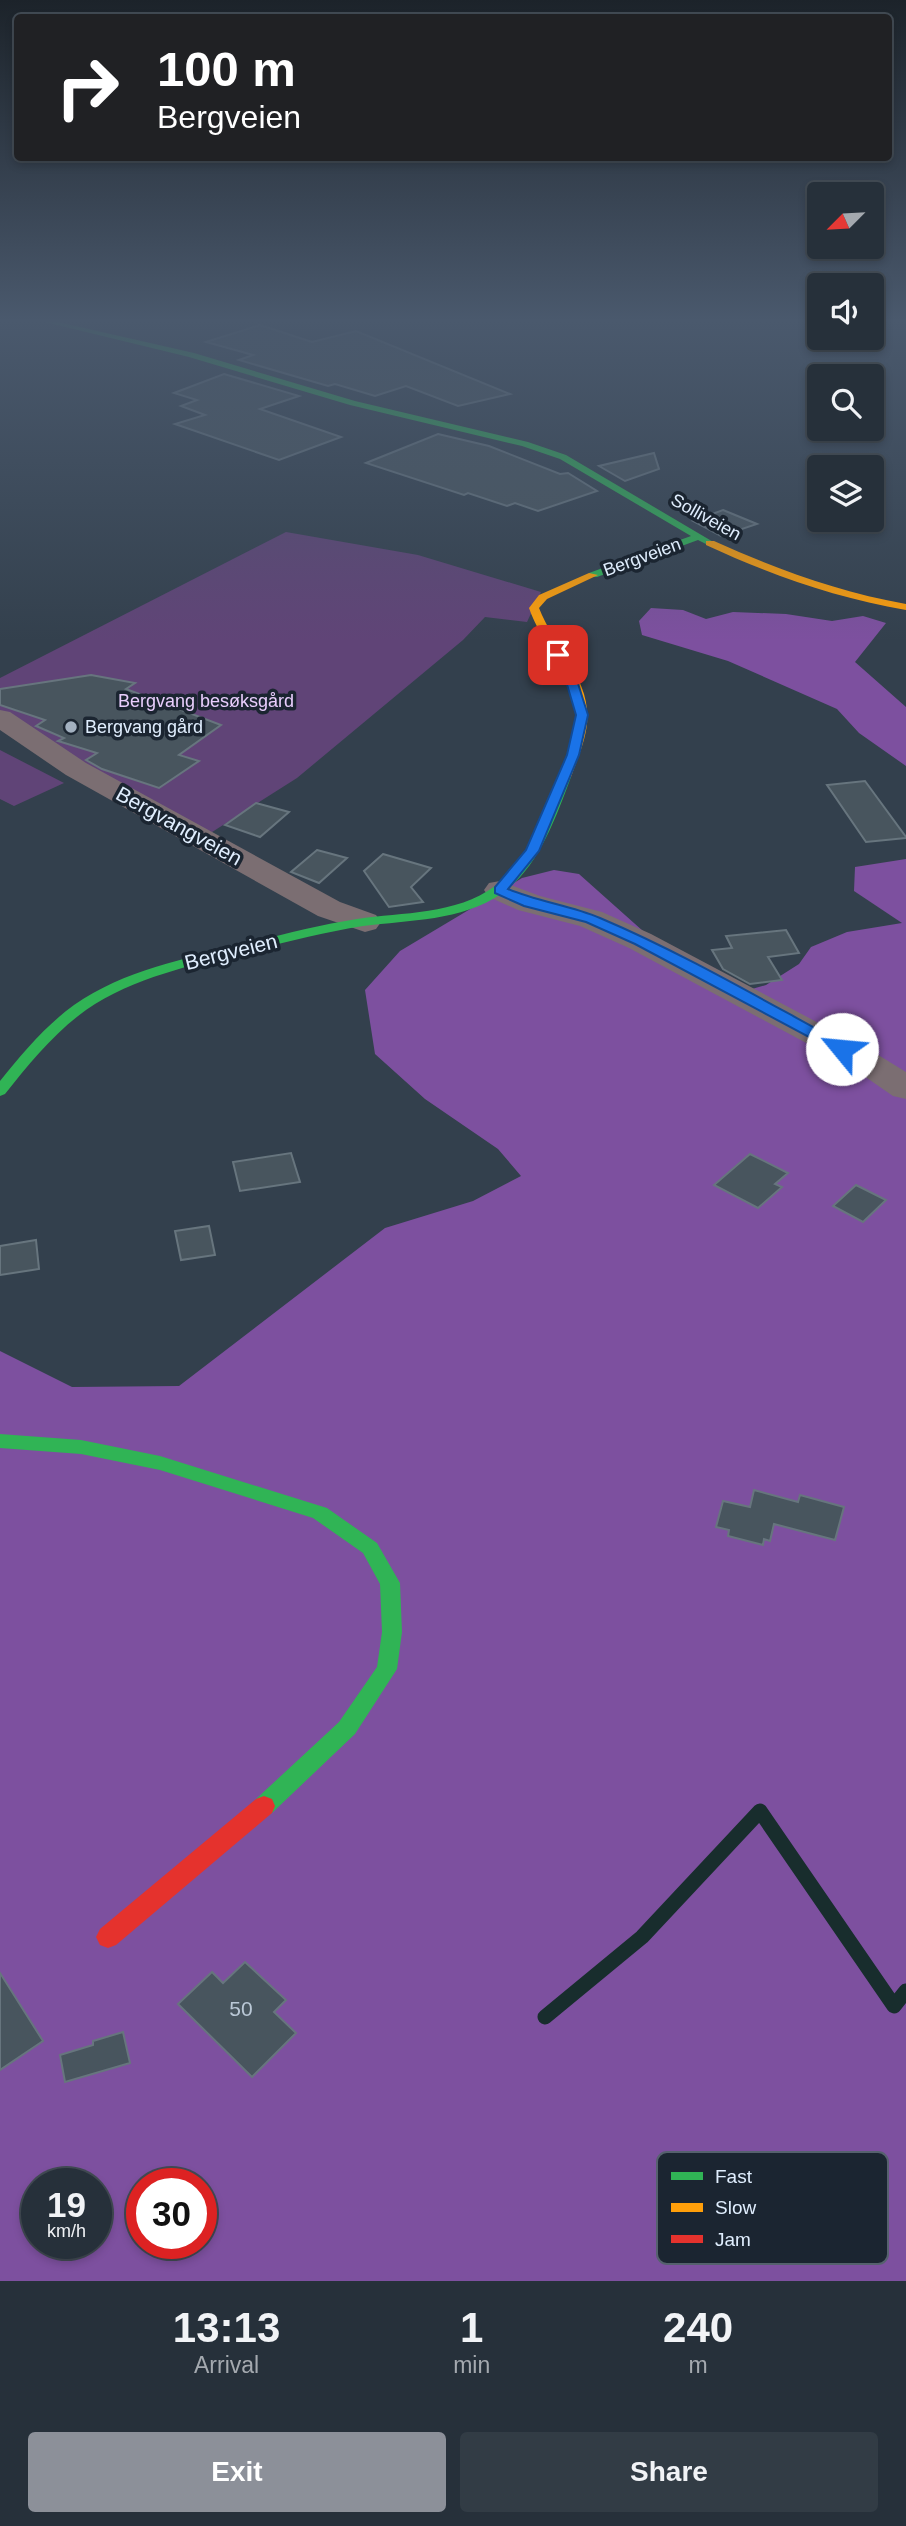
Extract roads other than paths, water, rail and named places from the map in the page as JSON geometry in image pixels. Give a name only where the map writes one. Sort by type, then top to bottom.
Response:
[{"type":"street","name":"Solliveien","points":[[455,428],[563,457],[697,537],[766,569],[868,601],[906,607]]},
{"type":"street","name":"Bergveien","points":[[0,1091],[29,1054],[80,1008],[115,988],[166,968],[299,935],[365,922],[419,918],[500,890],[532,851],[573,755],[582,715],[569,671],[536,622],[534,608],[543,597],[566,585],[697,537]]},
{"type":"street","name":"Bergvangveien","points":[[0,718],[76,769],[330,909],[365,922]]},
{"type":"street","points":[[500,890],[529,903],[591,919],[640,941],[863,1060],[906,1088]]},
{"type":"street","points":[[0,1441],[81,1447],[159,1464],[320,1513],[370,1548],[390,1583],[392,1632],[387,1669],[347,1728],[278,1793],[108,1937]]},
{"type":"waterway","points":[[545,2017],[642,1937],[760,1811],[894,2006],[906,1991]]},
{"type":"place","name":"Bergvang gård","points":[[71,727]]},
{"type":"park label","name":"Bergvang besøksgård","points":[[206,701]]}]
